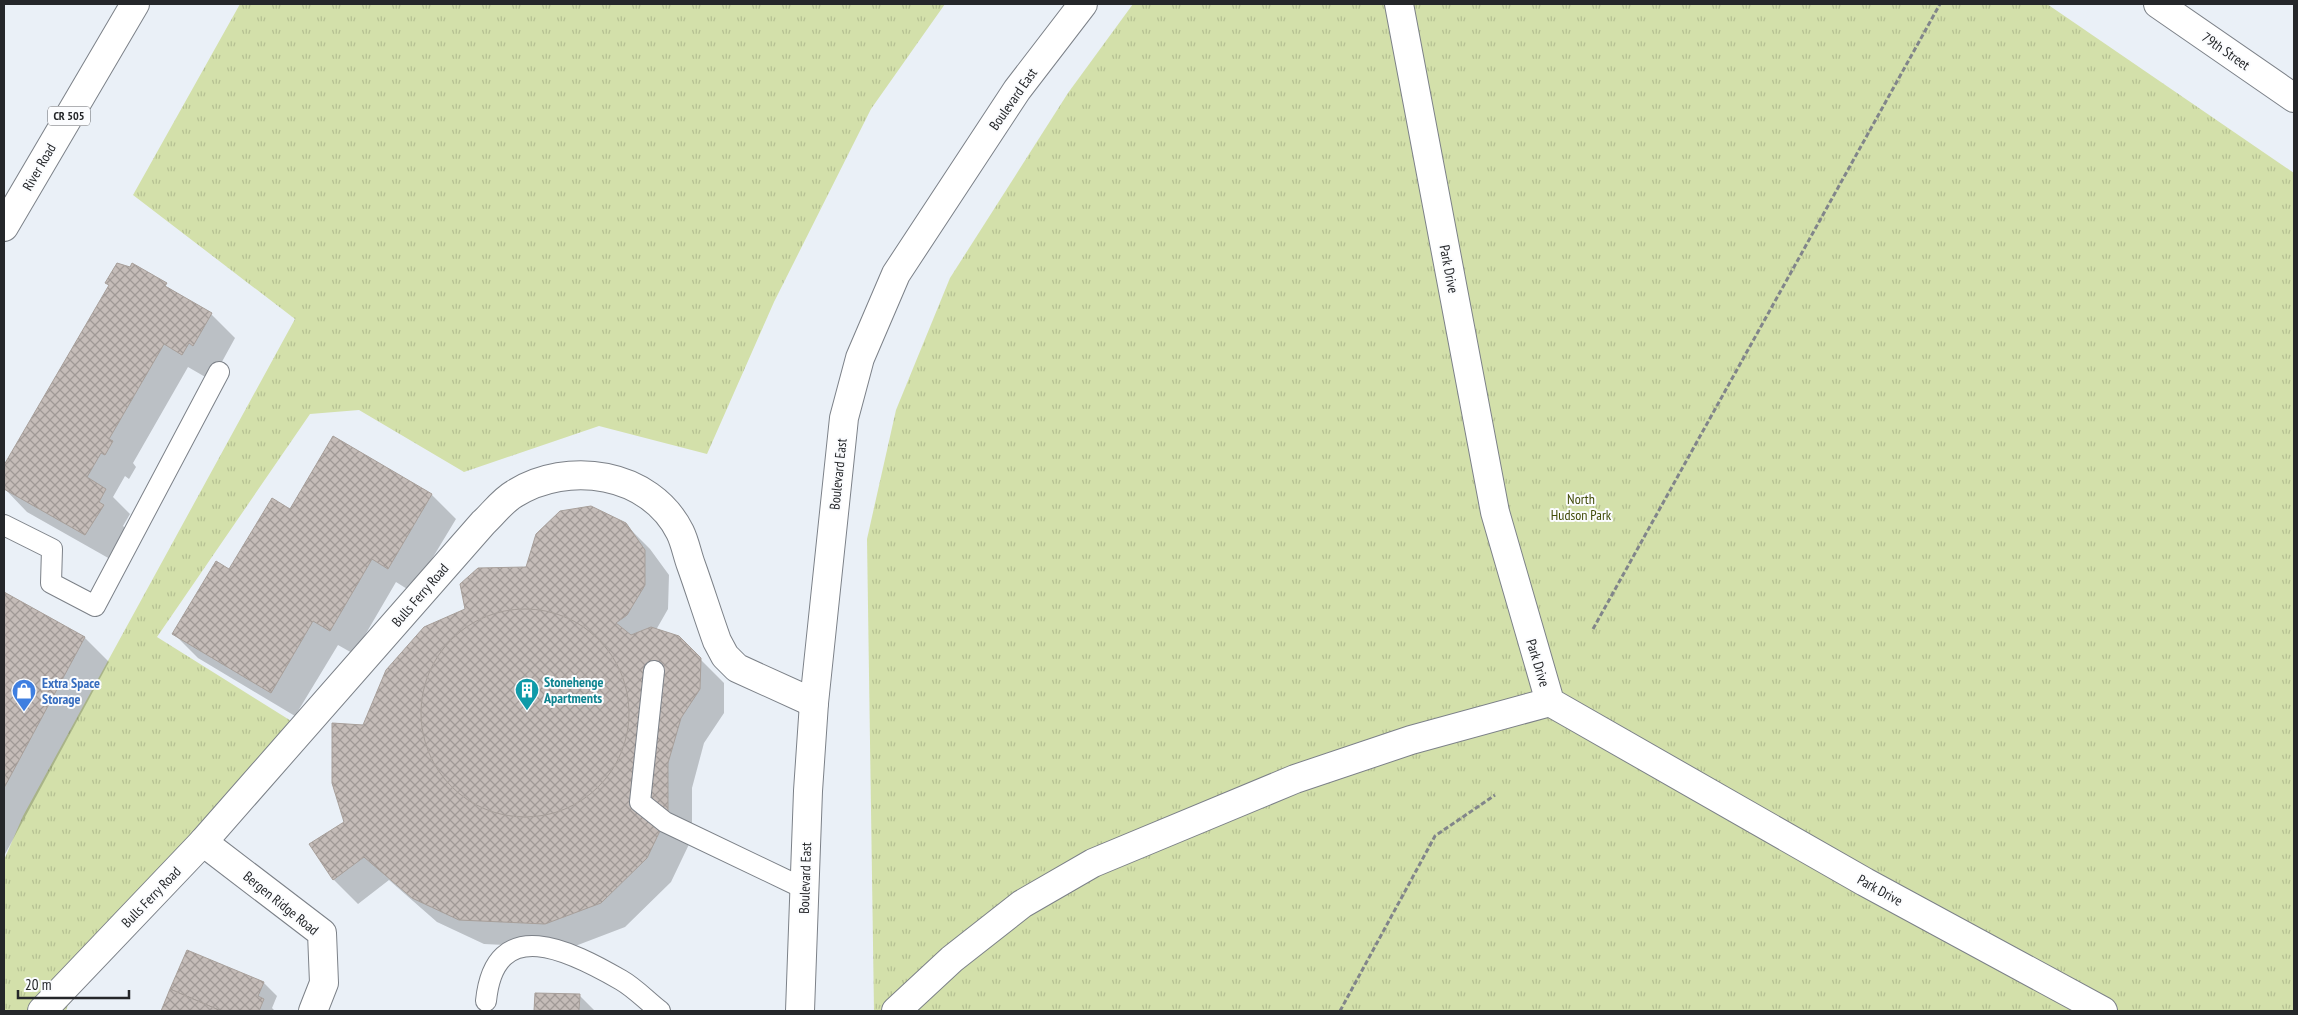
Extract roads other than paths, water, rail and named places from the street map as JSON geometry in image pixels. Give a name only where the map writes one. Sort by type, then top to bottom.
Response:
[{"type":"street","name":"River Road","points":[[4,228],[135,4]]},
{"type":"street","name":"Boulevard East","points":[[800,1011],[808,790],[814,703],[844,418],[860,358],[896,274],[1017,90],[1083,4]]},
{"type":"street","name":"Park Drive","points":[[1399,4],[1495,512],[1550,702],[1865,882],[2103,1011]]},
{"type":"street","name":"79th Street","points":[[2158,4],[2294,98]]},
{"type":"street","name":"Bulls Ferry Road","points":[[42,1011],[203,842],[483,523],[513,495],[542,481],[574,474],[605,477],[635,485],[662,508],[680,532],[717,641],[725,656],[737,668],[814,703]]},
{"type":"street","points":[[896,1011],[952,959],[1022,904],[1093,863],[1295,780],[1411,740],[1550,702]]},
{"type":"street","name":"Bergen Ridge Road","points":[[203,842],[322,933],[324,983],[313,1011]]},
{"type":"lane","points":[[4,525],[52,549],[51,583],[96,606],[219,372]]},
{"type":"lane","points":[[654,671],[640,802],[674,826],[805,889]]},
{"type":"lane","points":[[486,1002],[488,980],[499,959],[524,945],[556,948],[622,981],[660,1011]]},
{"type":"place","name":"Stonehenge Apartments","points":[[527,711]]},
{"type":"place","name":"Extra Space Storage","points":[[24,712]]},
{"type":"park label","name":"North Hudson Park","points":[[1581,508]]}]
